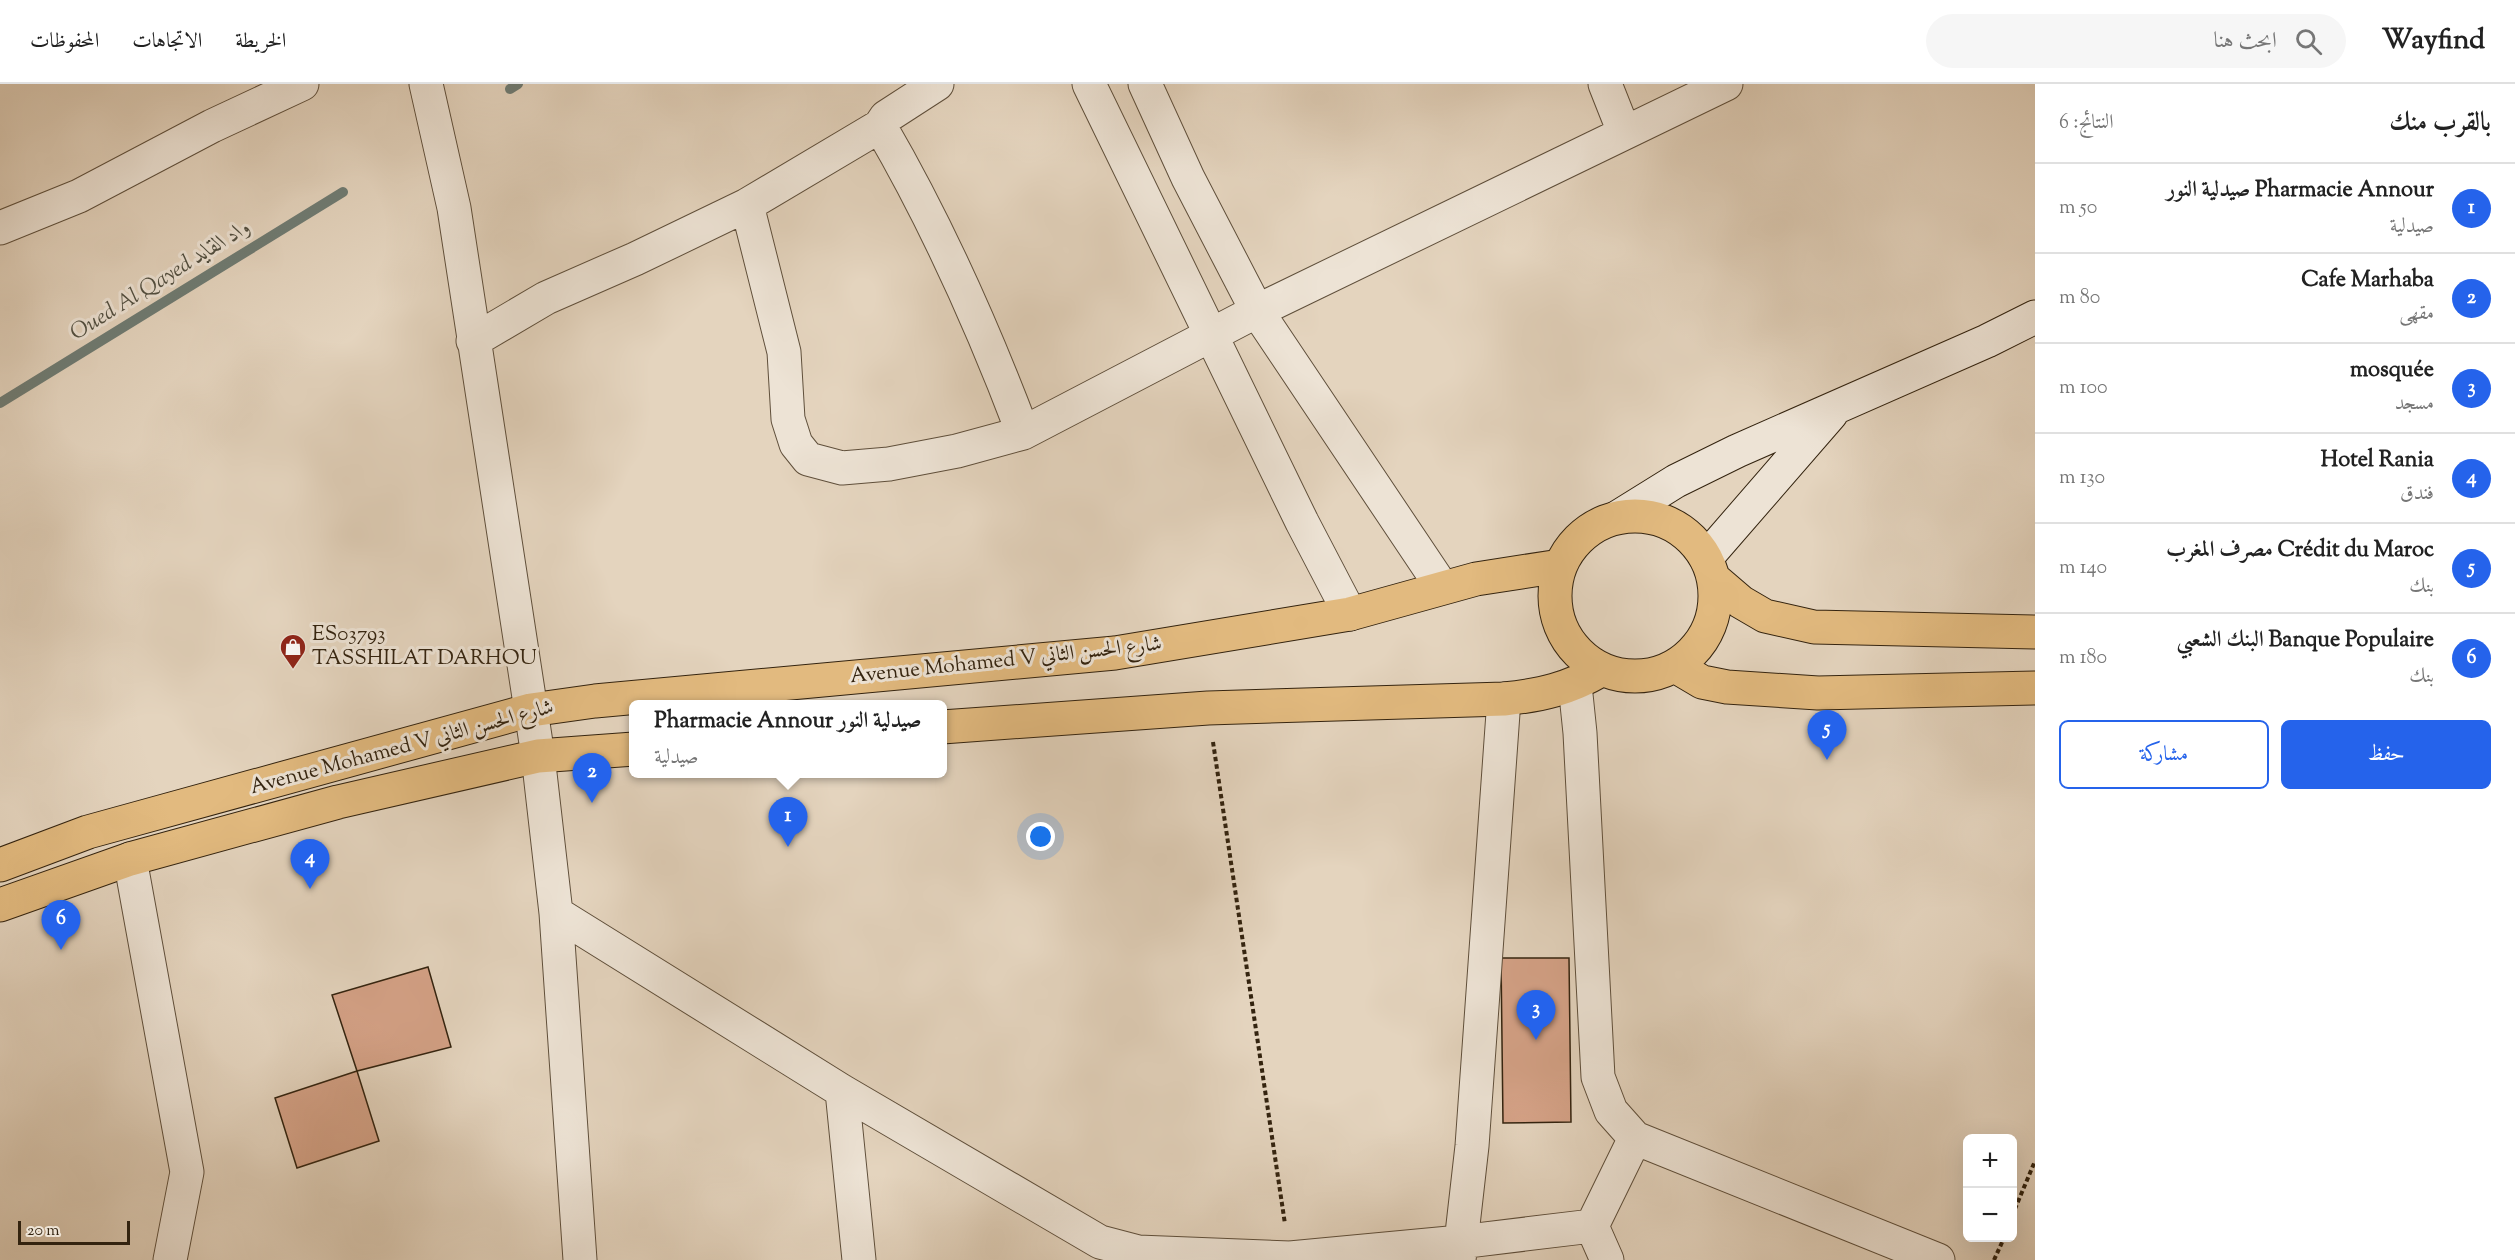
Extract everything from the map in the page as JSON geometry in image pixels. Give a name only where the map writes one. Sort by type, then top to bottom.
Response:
[{"type":"highway","points":[[1588,678],[1580,656],[1565,636],[1556,614],[1554,589],[1560,566],[1573,543],[1594,526],[1618,516],[1644,516],[1669,523],[1693,540],[1709,568],[1741,602],[1765,616],[1814,627],[2035,632]]},
{"type":"highway","name":"Avenue Mohamed V شارع الحسن الثاني","points":[[0,865],[88,832],[531,710],[595,701],[1115,653],[1350,614],[1476,579],[1560,566]]},
{"type":"highway","points":[[947,727],[1208,708],[1532,697],[1588,678],[1651,676],[1675,666],[1695,650],[1709,628],[1715,603],[1709,568]]},
{"type":"highway","points":[[1675,666],[1702,682],[1710,684],[1818,693],[2035,688]]},
{"type":"highway","name":"Avenue Mohamed V شارع الحسن الثاني","points":[[0,905],[130,859],[338,802],[538,756],[629,749]]},
{"type":"street","points":[[0,228],[80,196],[212,126],[302,84]]},
{"type":"street","points":[[426,84],[454,208],[538,756],[556,912],[580,1260]]},
{"type":"street","points":[[473,341],[546,298],[635,259],[747,205],[880,126],[886,117],[937,84]]},
{"type":"street","points":[[1089,84],[1302,522],[1350,614]]},
{"type":"street","points":[[1145,84],[1188,178],[1257,311],[1442,587]]},
{"type":"street","points":[[1605,84],[1624,132]]},
{"type":"street","points":[[747,205],[784,352],[788,419],[796,444],[808,459],[842,468],[889,464],[957,451],[1023,433],[1257,311],[1726,84]]},
{"type":"street","points":[[880,126],[934,225],[988,341],[1023,433]]},
{"type":"street","points":[[1145,200],[1188,178]]},
{"type":"street","points":[[1618,516],[1676,481],[1838,406],[1987,341],[2035,317]]},
{"type":"street","points":[[1709,568],[1838,406]]},
{"type":"street","points":[[1588,678],[1580,734],[1598,1077],[1611,1111],[1635,1138],[1938,1260]]},
{"type":"street","points":[[1459,1251],[1472,1146],[1504,699]]},
{"type":"street","points":[[130,859],[187,1172],[170,1260]]},
{"type":"street","points":[[556,912],[1100,1251],[1290,1258],[1459,1251],[1592,1226]]},
{"type":"street","points":[[842,1091],[859,1260]]},
{"type":"street","points":[[1607,1260],[1592,1226],[1635,1138]]},
{"type":"path","points":[[1208,708],[1290,1258]]},
{"type":"path","points":[[2017,1206],[2035,1161]]},
{"type":"path","points":[[2027,1180],[2035,1183]]},
{"type":"path","points":[[1994,1260],[2002,1242]]},
{"type":"building","points":[[1501,958],[1569,958],[1571,1122],[1503,1123]]},
{"type":"building","points":[[428,967],[451,1047],[357,1071],[332,995]]},
{"type":"building","points":[[357,1071],[379,1141],[297,1168],[275,1098]]},
{"type":"waterway","name":"Oued Al Qayed واد القايد","points":[[510,89],[518,84]]},
{"type":"waterway","name":"Oued Al Qayed واد القايد","points":[[0,403],[343,192]]},
{"type":"place","name":"ES03793 TASSHILAT DARHOU","points":[[293,670]]},
{"type":"place","name":"Crédit du Maroc مصرف المغرب","points":[[1827,760]]},
{"type":"place","name":"Cafe Marhaba","points":[[592,803]]},
{"type":"place","name":"Pharmacie Annour صيدلية النور","points":[[788,847]]},
{"type":"place","name":"Hotel Rania","points":[[310,889]]},
{"type":"place","name":"Banque Populaire البنك الشعبي","points":[[61,950]]},
{"type":"place","name":"mosquée","points":[[1536,1040]]}]
